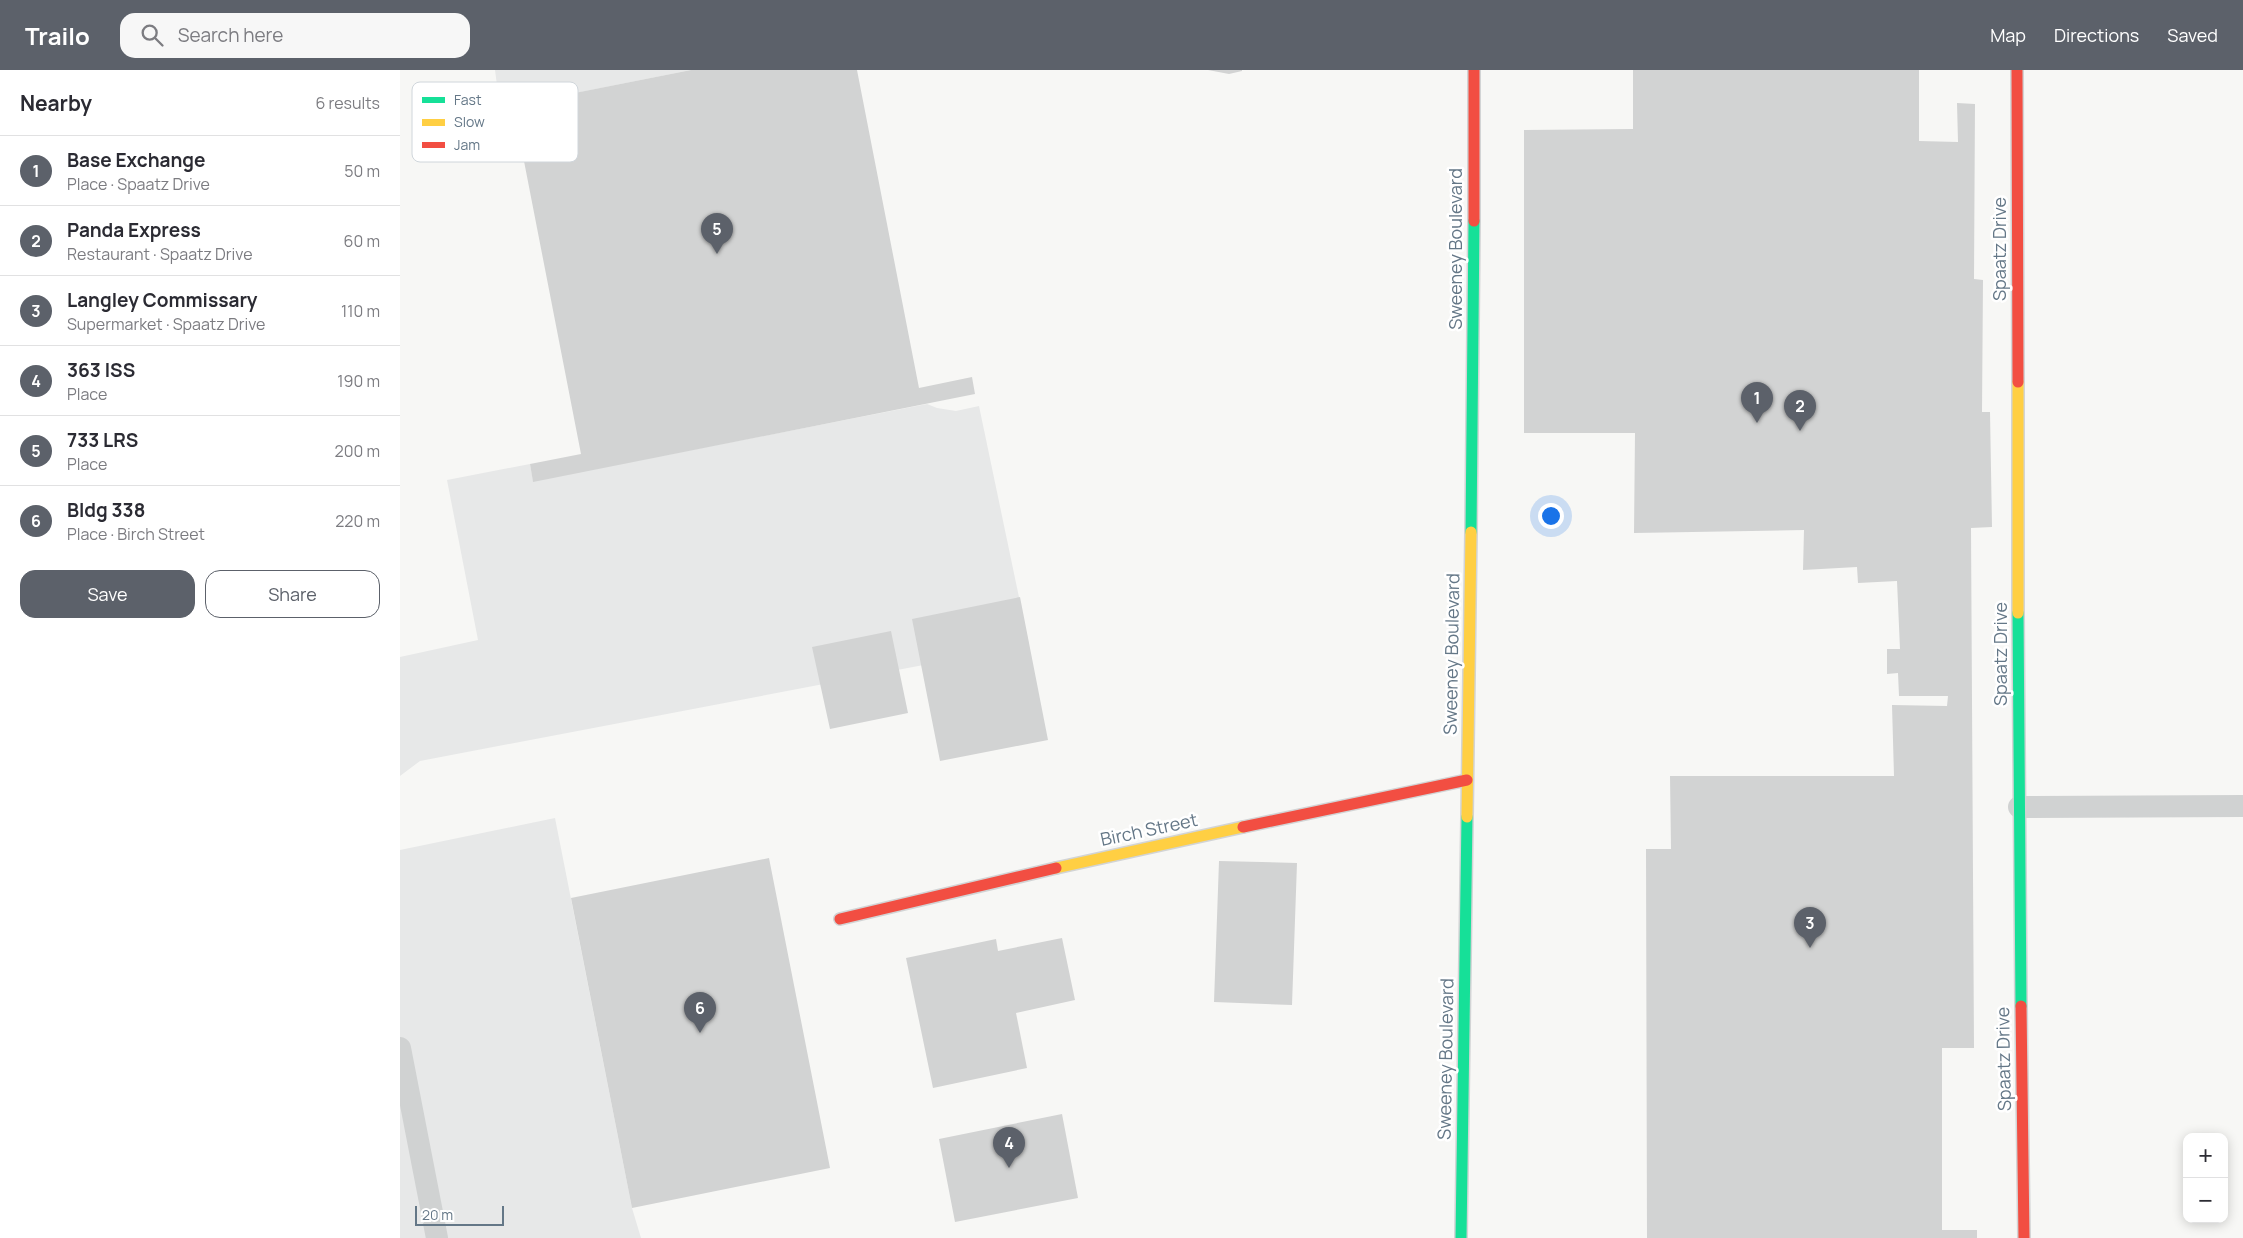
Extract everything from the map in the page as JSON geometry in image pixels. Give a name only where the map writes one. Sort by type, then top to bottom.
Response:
[{"type":"street","name":"Sweeney Boulevard","points":[[1461,1238],[1473,407],[1474,70]]},
{"type":"street","name":"Spaatz Drive","points":[[2017,70],[2019,808],[2024,1238]]},
{"type":"street","name":"Birch Street","points":[[840,919],[1134,850],[1467,780]]},
{"type":"street","points":[[2019,808],[2243,806]]},
{"type":"street","points":[[400,1048],[437,1238]]},
{"type":"shaded area","points":[[495,70],[691,70],[578,92],[578,82],[497,82]]},
{"type":"shaded area","points":[[927,404],[937,408],[956,411],[979,406],[1029,645],[420,761],[400,776],[400,657],[478,640],[447,480],[530,464],[533,481]]},
{"type":"shaded area","points":[[555,818],[632,1208],[641,1238],[400,1238],[400,850]]},
{"type":"building","points":[[691,70],[857,70],[919,388],[972,377],[975,394],[533,482],[530,464],[581,454],[524,162],[578,162],[578,92]]},
{"type":"building","points":[[1208,70],[1242,70],[1242,71],[1229,74]]},
{"type":"building","points":[[1633,70],[1919,70],[1919,141],[1958,142],[1957,103],[1975,104],[1974,279],[1983,280],[1982,412],[1990,412],[1992,527],[1971,528],[1974,1048],[1942,1048],[1942,1230],[1977,1230],[1977,1238],[1647,1238],[1646,849],[1671,849],[1670,776],[1894,776],[1892,705],[1947,706],[1948,696],[1899,696],[1898,673],[1887,674],[1887,649],[1900,649],[1897,581],[1858,583],[1857,567],[1803,570],[1804,530],[1634,533],[1635,433],[1524,433],[1524,130],[1633,129]]},
{"type":"building","points":[[1020,597],[1048,740],[940,761],[912,619]]},
{"type":"building","points":[[891,631],[908,713],[830,729],[812,647]]},
{"type":"building","points":[[769,858],[830,1168],[632,1208],[571,898]]},
{"type":"building","points":[[1219,861],[1297,863],[1292,1005],[1214,1002]]},
{"type":"building","points":[[1062,938],[1075,1000],[1016,1013],[1027,1068],[933,1088],[906,958],[996,939],[998,951]]},
{"type":"building","points":[[1062,1114],[1078,1198],[955,1222],[939,1139]]},
{"type":"traffic: fast","points":[[1471,532],[1474,221]]},
{"type":"traffic: fast","points":[[2018,613],[2021,1006]]},
{"type":"traffic: fast","points":[[1461,1238],[1467,817]]},
{"type":"traffic: slow","points":[[2018,382],[2018,613]]},
{"type":"traffic: slow","points":[[1467,817],[1471,532]]},
{"type":"traffic: slow","points":[[1056,868],[1243,827]]},
{"type":"traffic: jam","points":[[1474,70],[1474,221]]},
{"type":"traffic: jam","points":[[2017,70],[2018,382]]},
{"type":"traffic: jam","points":[[1243,827],[1467,780]]},
{"type":"traffic: jam","points":[[840,919],[1056,868]]},
{"type":"traffic: jam","points":[[2021,1006],[2024,1238]]},
{"type":"place","name":"733 LRS","points":[[717,254]]},
{"type":"place","name":"Base Exchange","points":[[1757,423]]},
{"type":"place","name":"Panda Express","points":[[1800,431]]},
{"type":"place","name":"Langley Commissary","points":[[1810,948]]},
{"type":"place","name":"Bldg 338","points":[[700,1033]]},
{"type":"place","name":"363 ISS","points":[[1009,1168]]}]
